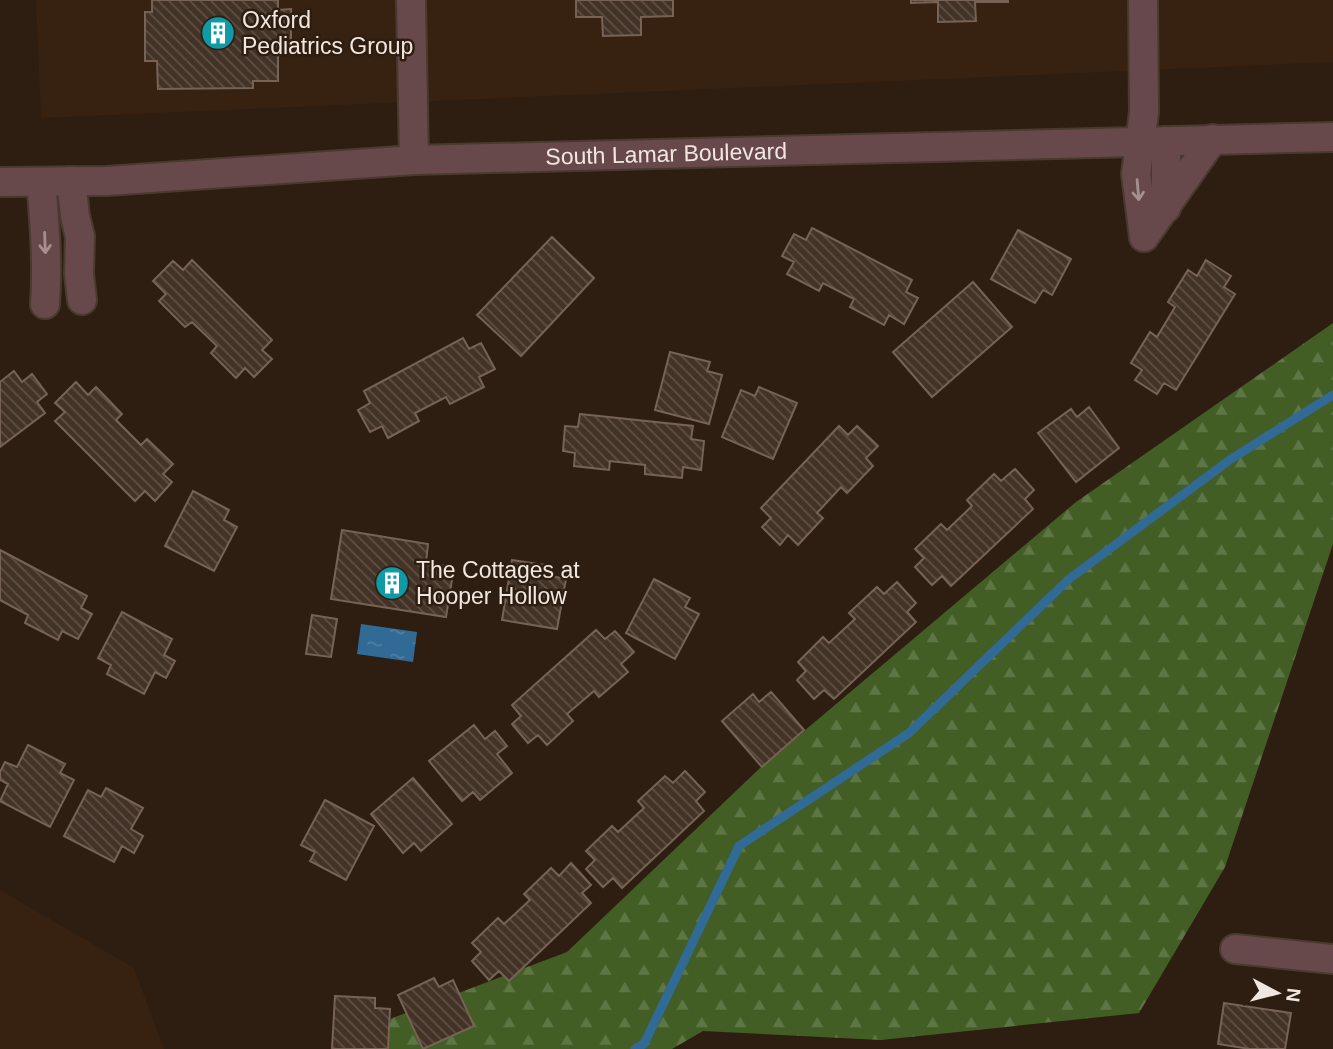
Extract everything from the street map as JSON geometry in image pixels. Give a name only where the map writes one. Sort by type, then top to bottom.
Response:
[{"type":"street","points":[[411,0],[414,160]]},
{"type":"street","points":[[1143,0],[1144,112],[1153,141],[1166,208],[1213,139]]},
{"type":"street","name":"South Lamar Boulevard","points":[[0,182],[107,181],[414,160],[1333,137]]},
{"type":"street","points":[[71,181],[80,237],[79,274],[82,300]]},
{"type":"street","points":[[80,237],[107,181]]},
{"type":"street","points":[[41,182],[45,216],[45,304]]},
{"type":"street","points":[[1235,949],[1333,959]]},
{"type":"shaded area","points":[[36,0],[1333,0],[1333,62],[41,118]]},
{"type":"shaded area","points":[[0,890],[134,968],[164,1049],[0,1049]]},
{"type":"green space","points":[[1333,323],[1333,544],[1225,867],[1139,1013],[881,1040],[703,1031],[672,1049],[343,1049],[374,1025],[567,952],[759,769],[1076,502]]},
{"type":"water","points":[[361,624],[417,632],[413,662],[357,654]]},
{"type":"building","name":"Oxford Pediatrics Group","points":[[152,0],[278,0],[278,10],[291,9],[291,54],[278,54],[278,81],[253,81],[253,88],[158,89],[157,61],[145,61],[145,12],[152,12]]},
{"type":"building","points":[[576,0],[673,0],[673,16],[641,17],[641,35],[603,36],[602,17],[576,17]]},
{"type":"building","points":[[911,0],[1008,2],[975,2],[976,21],[938,22],[938,2],[911,3]]},
{"type":"building","points":[[812,228],[912,280],[906,292],[918,298],[904,324],[889,315],[884,325],[850,307],[854,299],[823,283],[819,291],[787,274],[794,262],[782,256],[794,234],[806,240]]},
{"type":"building","points":[[1018,230],[1071,259],[1052,295],[1043,290],[1035,303],[991,279]]},
{"type":"building","points":[[552,237],[594,278],[521,356],[477,315]]},
{"type":"building","points":[[192,260],[272,340],[262,350],[272,359],[254,377],[245,368],[236,378],[211,353],[217,346],[192,322],[185,327],[159,301],[166,294],[153,281],[173,261],[183,270]]},
{"type":"building","points":[[1206,260],[1231,276],[1224,287],[1235,294],[1176,390],[1164,383],[1157,394],[1135,380],[1142,370],[1131,363],[1150,332],[1157,337],[1175,307],[1168,302],[1188,270],[1197,276]]},
{"type":"building","points":[[973,282],[1012,327],[932,397],[893,352]]},
{"type":"building","points":[[463,338],[469,349],[481,343],[495,369],[479,377],[484,387],[450,404],[446,397],[415,413],[419,421],[388,438],[382,426],[370,432],[358,410],[370,403],[364,391]]},
{"type":"building","points":[[670,352],[710,362],[707,371],[722,375],[709,424],[655,410]]},
{"type":"building","points":[[14,371],[22,382],[32,374],[47,394],[37,402],[45,413],[0,447],[0,382]]},
{"type":"building","points":[[76,382],[88,395],[96,387],[122,414],[116,420],[141,445],[147,439],[173,464],[163,474],[172,482],[155,501],[145,491],[135,501],[55,421],[65,412],[55,403]]},
{"type":"building","points":[[759,387],[797,403],[773,459],[722,437],[741,390],[755,396]]},
{"type":"building","points":[[1089,407],[1119,448],[1076,482],[1038,433],[1071,409],[1077,417]]},
{"type":"building","points":[[580,414],[693,426],[691,439],[704,441],[701,470],[683,467],[682,478],[645,474],[645,465],[610,461],[609,470],[574,466],[575,453],[563,451],[565,426],[578,427]]},
{"type":"building","points":[[839,426],[848,435],[857,426],[878,446],[866,458],[873,466],[847,493],[841,487],[817,513],[823,518],[798,545],[788,535],[780,545],[762,527],[771,518],[761,508]]},
{"type":"building","points":[[1015,469],[1034,490],[1025,499],[1033,509],[951,586],[942,576],[932,585],[915,567],[924,558],[915,549],[941,524],[947,530],[972,506],[967,500],[994,474],[1001,481]]},
{"type":"building","points":[[193,491],[229,510],[224,520],[237,527],[214,571],[165,546]]},
{"type":"building","name":"The Cottages at Hooper Hollow","points":[[342,530],[428,544],[426,563],[454,567],[446,617],[331,599]]},
{"type":"building","points":[[0,550],[87,596],[81,608],[92,614],[78,639],[62,631],[58,640],[25,623],[28,615],[0,600]]},
{"type":"building","points":[[512,560],[552,566],[551,576],[566,579],[557,629],[502,620]]},
{"type":"building","points":[[654,579],[690,598],[685,607],[699,614],[675,659],[626,633]]},
{"type":"building","points":[[897,582],[916,603],[907,612],[916,622],[834,699],[824,690],[814,699],[797,680],[806,671],[798,662],[823,637],[829,643],[855,619],[849,613],[877,587],[884,594]]},
{"type":"building","points":[[122,612],[172,639],[164,655],[175,661],[166,678],[155,672],[144,694],[107,674],[111,665],[98,658]]},
{"type":"building","points":[[312,615],[337,619],[331,657],[306,654]]},
{"type":"building","points":[[596,630],[605,639],[615,631],[634,652],[621,664],[628,672],[599,697],[594,691],[567,714],[573,721],[547,745],[538,735],[528,743],[512,724],[521,716],[512,705]]},
{"type":"building","points":[[771,692],[804,730],[762,767],[722,721],[753,694],[759,702]]},
{"type":"building","points":[[474,725],[485,739],[495,731],[507,746],[497,754],[512,773],[480,800],[473,792],[462,801],[429,761]]},
{"type":"building","points":[[28,745],[65,764],[60,773],[74,780],[50,827],[0,801],[8,784],[0,780],[0,772],[5,762],[17,767]]},
{"type":"building","points":[[685,771],[705,792],[696,801],[704,811],[622,888],[613,878],[603,887],[586,869],[595,860],[586,851],[612,826],[618,832],[644,808],[638,801],[665,776],[673,783]]},
{"type":"building","points":[[413,778],[452,824],[421,851],[414,843],[403,853],[371,814]]},
{"type":"building","points":[[106,788],[143,808],[131,829],[143,836],[134,853],[122,846],[114,862],[64,836],[88,790],[101,797]]},
{"type":"building","points":[[325,800],[374,826],[346,880],[310,861],[315,852],[301,845]]},
{"type":"building","points":[[571,863],[591,885],[582,893],[591,903],[509,981],[499,971],[489,980],[472,961],[481,952],[472,943],[498,918],[504,924],[530,900],[524,894],[551,868],[559,876]]},
{"type":"building","points":[[434,978],[439,987],[453,980],[474,1026],[423,1049],[398,995]]},
{"type":"building","points":[[335,996],[375,998],[375,1008],[390,1009],[388,1049],[332,1049]]},
{"type":"building","points":[[1224,1003],[1291,1013],[1285,1049],[1250,1049],[1218,1044]]},
{"type":"waterway","points":[[635,1049],[644,1044],[739,846],[909,733],[1069,579],[1231,459],[1333,395]]},
{"type":"place","name":"Oxford Pediatrics Group","points":[[218,33]]},
{"type":"place","name":"The Cottages at Hooper Hollow","points":[[392,583]]}]
